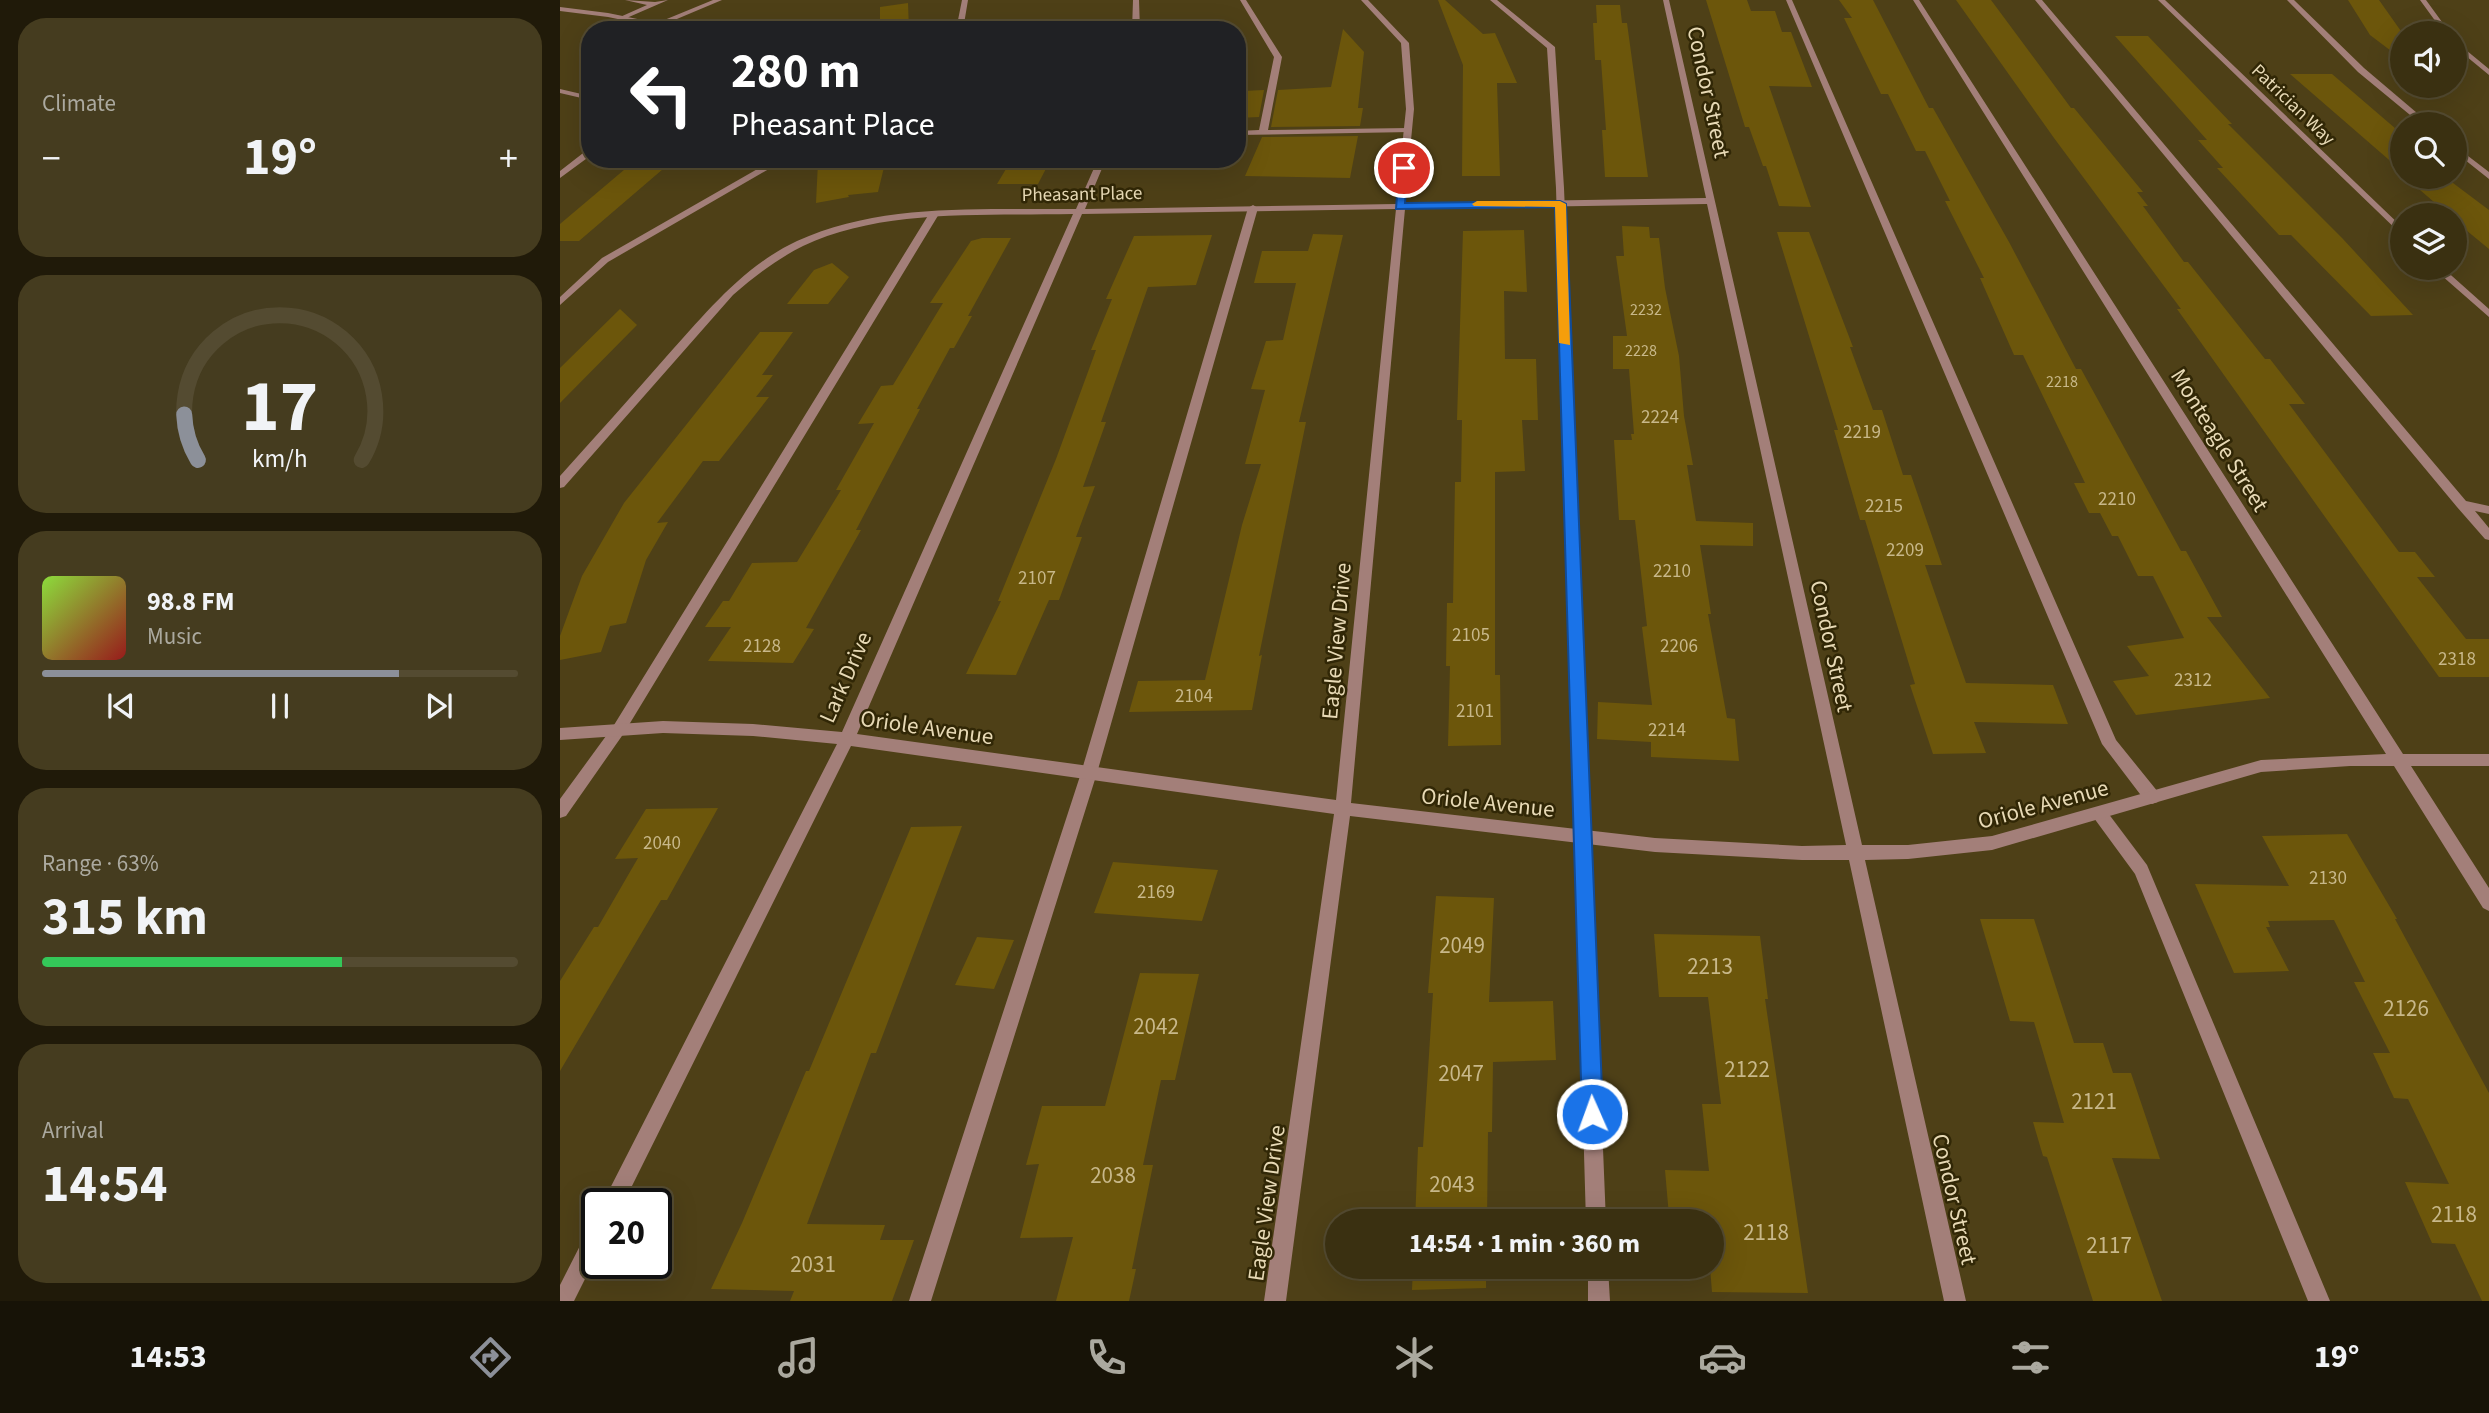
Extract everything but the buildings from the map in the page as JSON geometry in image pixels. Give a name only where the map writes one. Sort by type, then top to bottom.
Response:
[{"type":"street","points":[[628,0],[656,4]]},
{"type":"street","points":[[622,18],[665,0]]},
{"type":"street","points":[[669,21],[719,0]]},
{"type":"street","points":[[961,21],[965,0]]},
{"type":"street","points":[[1136,0],[1136,21]]},
{"type":"street","points":[[1243,0],[1278,57],[1263,133]]},
{"type":"street","name":"Eagle View Drive","points":[[1275,1301],[1343,808],[1410,109],[1405,43],[1364,0]]},
{"type":"street","points":[[1493,0],[1550,47],[1560,204],[1596,1209]]},
{"type":"street","name":"Condor Street","points":[[1666,0],[1955,1301]]},
{"type":"street","points":[[1789,0],[2110,744],[2152,797]]},
{"type":"street","name":"Monteagle Street","points":[[1916,0],[2489,902]]},
{"type":"street","points":[[2038,0],[2489,536]]},
{"type":"street","name":"Patrician Way","points":[[2161,0],[2390,220]]},
{"type":"street","points":[[2290,0],[2361,70],[2412,112]]},
{"type":"street","points":[[2423,0],[2438,21]]},
{"type":"street","points":[[561,10],[638,21]]},
{"type":"street","points":[[2467,54],[2489,73]]},
{"type":"street","points":[[560,91],[581,96]]},
{"type":"street","points":[[1246,133],[1408,130]]},
{"type":"street","points":[[2467,158],[2489,176]]},
{"type":"street","points":[[560,175],[581,159]]},
{"type":"street","points":[[560,302],[605,260],[766,168]]},
{"type":"street","name":"Lark Drive","points":[[620,1188],[847,739],[1098,168]]},
{"type":"street","name":"Pheasant Place","points":[[560,484],[729,293],[774,256],[803,240],[837,229],[880,219],[934,214],[1710,201]]},
{"type":"street","points":[[920,1301],[1089,773],[1253,208]]},
{"type":"street","points":[[560,811],[619,729],[934,214]]},
{"type":"street","points":[[2451,280],[2489,314]]},
{"type":"street","points":[[2462,503],[2489,510]]},
{"type":"street","name":"Oriole Avenue","points":[[560,733],[619,729],[754,730],[847,739],[1343,808],[1655,845],[1762,853],[1855,853],[1956,848],[1992,843],[2261,766],[2298,761],[2489,760]]},
{"type":"street","points":[[2099,814],[2141,870],[2319,1301]]},
{"type":"street","points":[[562,1301],[581,1264]]},
{"type":"street","points":[[1598,1279],[1599,1301]]},
{"type":"slow traffic","points":[[1477,204],[1560,204],[1565,343]]},
{"type":"route","points":[[1404,168],[1399,206],[1560,204],[1592,1114]]}]
